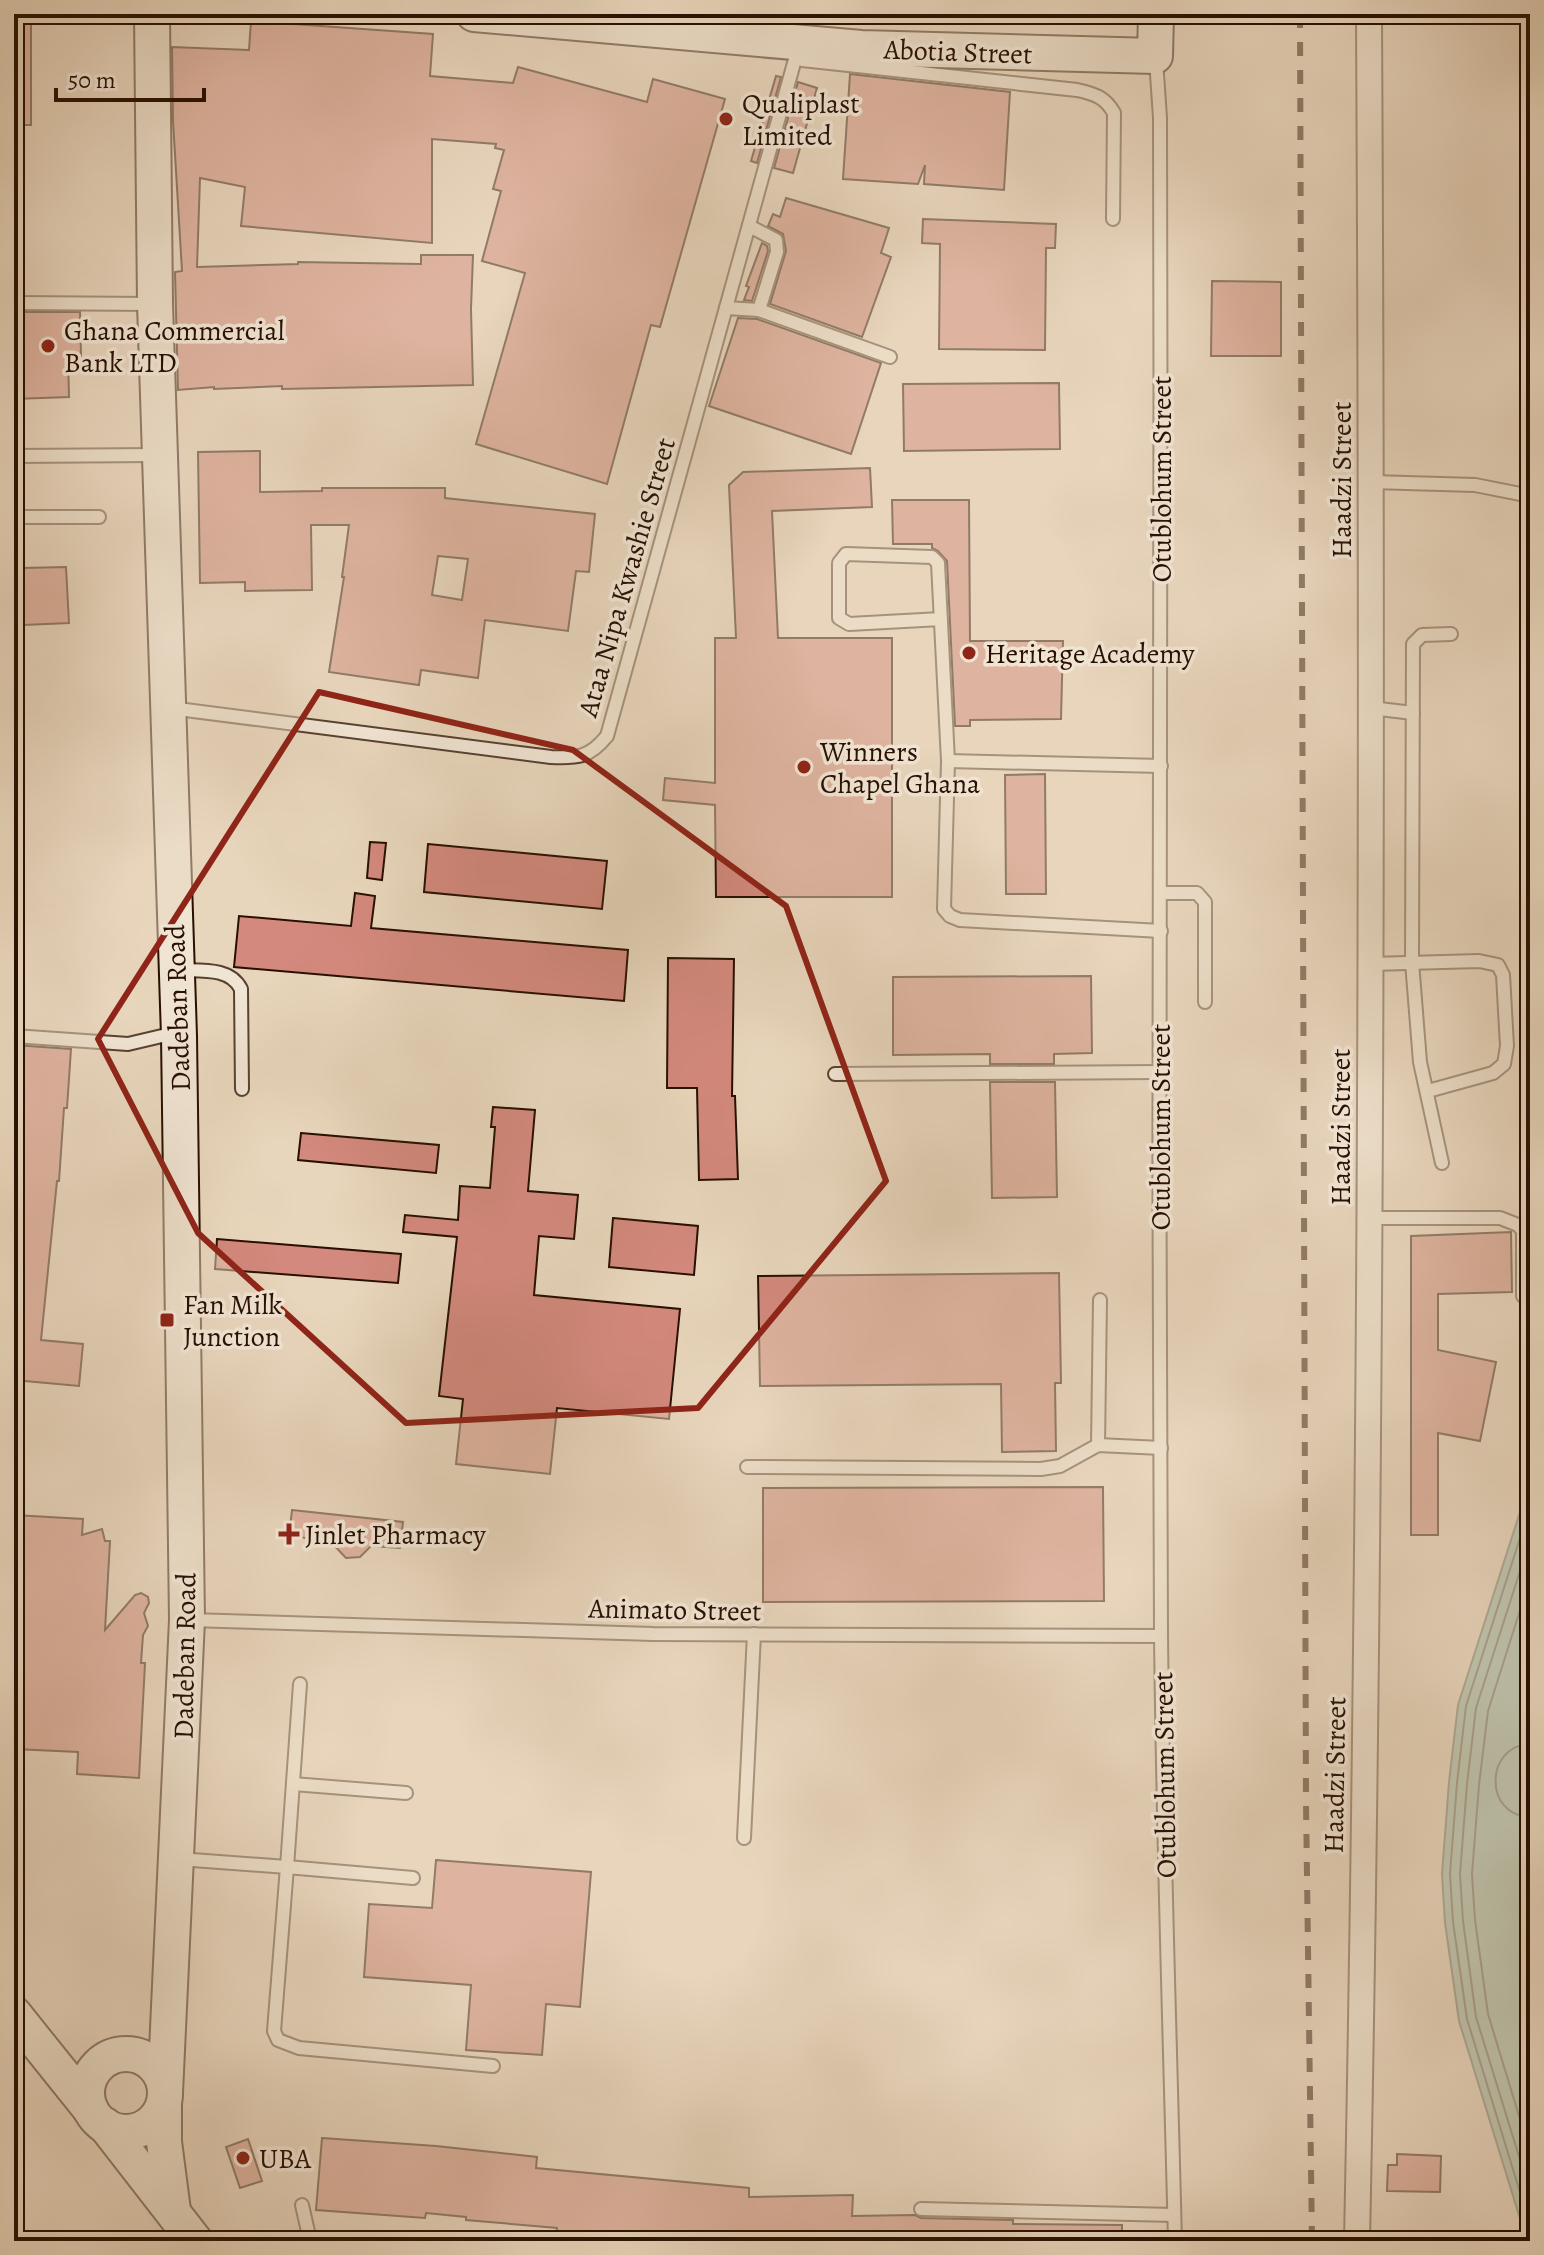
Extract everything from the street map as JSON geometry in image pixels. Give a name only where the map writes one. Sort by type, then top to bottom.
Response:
[{"type":"street","name":"Dadeban Road","points":[[152,14],[155,304],[179,1036],[187,1620],[164,2098],[166,2161],[173,2211]]},
{"type":"street","name":"Abotia Street","points":[[474,14],[798,50],[861,48],[1155,56]]},
{"type":"street","name":"Otublohum Street","points":[[1155,56],[1156,14]]},
{"type":"street","name":"Haadzi Street","points":[[1357,2241],[1370,1218],[1372,482],[1369,14]]},
{"type":"street","points":[[42,2048],[67,2061],[105,2060],[120,2054],[142,2057],[159,2072],[164,2098],[159,2114],[142,2128],[121,2131],[98,2118],[87,2093],[88,2082],[105,2060],[170,2002]]},
{"type":"street","points":[[14,2014],[195,2241]]},
{"type":"lane","points":[[798,50],[1094,94],[1107,101],[1114,113],[1113,219]]},
{"type":"lane","name":"Ataa Nipa Kwashie Street","points":[[167,707],[551,757],[574,758],[594,752],[607,736],[798,50]]},
{"type":"lane","name":"Otublohum Street","points":[[1155,56],[1160,118],[1161,1636],[1175,2241]]},
{"type":"lane","points":[[749,226],[776,240],[778,246],[759,310]]},
{"type":"lane","points":[[14,303],[155,304]]},
{"type":"lane","points":[[726,308],[759,310],[890,357]]},
{"type":"lane","points":[[14,456],[159,455]]},
{"type":"lane","points":[[1372,482],[1475,485],[1530,496]]},
{"type":"lane","points":[[14,517],[99,517]]},
{"type":"lane","points":[[941,619],[849,624],[839,618],[839,563],[846,554],[932,557],[938,563],[941,619],[948,761],[944,909],[960,920],[1161,931]]},
{"type":"lane","points":[[1442,1163],[1420,1062],[1412,962],[1413,644],[1422,635],[1451,634]]},
{"type":"lane","points":[[1371,708],[1413,713]]},
{"type":"lane","points":[[948,761],[1161,766]]},
{"type":"lane","points":[[1161,893],[1197,893],[1205,902],[1205,1002]]},
{"type":"lane","points":[[1371,964],[1479,961],[1498,965],[1503,975],[1507,1046],[1504,1064],[1493,1073],[1428,1091]]},
{"type":"lane","points":[[176,969],[227,974],[237,980],[241,989],[242,1089]]},
{"type":"lane","points":[[14,1036],[128,1044],[162,1036],[179,1036]]},
{"type":"lane","points":[[835,1074],[1159,1072]]},
{"type":"lane","points":[[1370,1218],[1500,1218],[1518,1225],[1523,1231],[1523,1296]]},
{"type":"lane","points":[[1098,1445],[1100,1300]]},
{"type":"lane","points":[[747,1467],[1041,1469],[1060,1466],[1098,1445],[1161,1448]]},
{"type":"lane","name":"Animato Street","points":[[187,1620],[653,1634],[1161,1636]]},
{"type":"lane","points":[[744,1838],[754,1634]]},
{"type":"lane","points":[[300,1684],[274,2031],[278,2040],[299,2048],[493,2066]]},
{"type":"lane","points":[[293,1784],[406,1793]]},
{"type":"lane","points":[[176,1859],[413,1878]]},
{"type":"lane","points":[[302,2205],[309,2239]]},
{"type":"lane","points":[[921,2209],[1174,2215]]},
{"type":"highlighted area","points":[[319,692],[573,750],[786,906],[886,1181],[698,1408],[406,1423],[198,1233],[98,1039]]},
{"type":"water","points":[[1530,1481],[1530,1762],[1525,1778],[1530,1822],[1530,2241],[1527,2241],[1459,2021],[1445,1923],[1442,1874],[1458,1705]]},
{"type":"building","points":[[14,16],[31,16],[31,125],[14,125]]},
{"type":"building","points":[[251,21],[433,34],[430,76],[513,83],[518,67],[647,102],[653,79],[725,99],[660,327],[651,325],[607,484],[476,444],[525,273],[482,261],[501,191],[493,189],[504,150],[495,148],[496,144],[432,139],[432,243],[241,226],[245,187],[200,178],[197,267],[298,262],[421,264],[421,255],[473,255],[473,385],[178,390],[175,272],[182,271],[172,47],[249,50]]},
{"type":"building","points":[[850,74],[1010,92],[1004,190],[924,184],[925,165],[918,184],[843,179]]},
{"type":"building","points":[[776,76],[781,77],[757,163],[751,161]]},
{"type":"building","points":[[798,82],[817,88],[793,173],[774,168]]},
{"type":"building","points":[[786,198],[889,228],[881,253],[891,257],[862,337],[770,304],[786,251],[783,234],[768,226],[773,214],[780,217]]},
{"type":"building","points":[[923,219],[1056,224],[1055,248],[1046,248],[1045,350],[939,349],[940,244],[922,243]]},
{"type":"building","points":[[762,243],[768,251],[752,301],[744,300],[749,287],[746,286]]},
{"type":"building","points":[[1212,281],[1281,282],[1281,356],[1211,356]]},
{"type":"building","points":[[14,312],[80,312],[81,356],[68,356],[69,397],[14,399]]},
{"type":"building","points":[[738,318],[757,319],[881,363],[851,454],[709,406]]},
{"type":"building","points":[[1059,383],[1060,449],[904,451],[903,384]]},
{"type":"building","points":[[260,451],[260,492],[322,491],[322,488],[445,488],[445,498],[595,514],[589,572],[576,571],[568,631],[485,620],[478,678],[421,670],[419,685],[329,672],[349,525],[311,525],[312,590],[245,591],[245,582],[200,583],[198,452]],"holes":[[[438,556],[468,559],[462,600],[432,595]]]},
{"type":"building","name":"Winners Chapel Ghana","points":[[870,468],[872,507],[772,511],[778,638],[892,638],[892,897],[716,897],[715,805],[663,800],[665,778],[715,783],[715,638],[736,638],[729,485],[743,472]]},
{"type":"building","points":[[892,500],[969,500],[970,641],[1063,641],[1061,719],[970,720],[970,726],[955,726],[947,561],[932,548],[932,544],[893,544]]},
{"type":"building","points":[[66,567],[69,623],[24,625],[22,568]]},
{"type":"building","points":[[1045,774],[1046,894],[1006,894],[1005,775]]},
{"type":"building","points":[[370,842],[386,843],[382,880],[367,878]]},
{"type":"building","points":[[428,844],[607,861],[602,909],[424,892]]},
{"type":"building","points":[[355,893],[375,896],[371,928],[628,950],[624,1001],[234,967],[239,916],[351,926]]},
{"type":"building","points":[[668,958],[734,959],[732,1096],[735,1096],[738,1179],[699,1180],[697,1088],[667,1088]]},
{"type":"building","points":[[1091,976],[1092,1053],[1054,1054],[1054,1064],[990,1064],[990,1054],[893,1055],[893,977]]},
{"type":"building","points":[[14,1045],[71,1049],[41,1340],[83,1344],[79,1386],[14,1380]]},
{"type":"building","points":[[990,1082],[1055,1082],[1057,1197],[992,1198]]},
{"type":"building","points":[[493,1107],[535,1110],[528,1191],[578,1195],[574,1239],[539,1236],[534,1295],[680,1309],[669,1419],[557,1408],[550,1474],[456,1464],[463,1399],[439,1396],[457,1237],[403,1232],[405,1215],[458,1220],[460,1186],[490,1188],[495,1127],[491,1127]]},
{"type":"building","points":[[301,1133],[439,1145],[436,1173],[298,1160]]},
{"type":"building","points":[[613,1218],[698,1226],[694,1275],[609,1267]]},
{"type":"building","points":[[1511,1232],[1512,1292],[1438,1294],[1438,1350],[1496,1362],[1480,1441],[1438,1433],[1438,1535],[1411,1535],[1411,1236]]},
{"type":"building","points":[[217,1239],[401,1254],[398,1283],[215,1269]]},
{"type":"building","points":[[1059,1273],[1061,1383],[1055,1383],[1056,1451],[1002,1452],[1001,1384],[760,1386],[758,1276]]},
{"type":"building","points":[[1103,1487],[1104,1601],[763,1602],[763,1488]]},
{"type":"building","points":[[292,1510],[403,1522],[400,1548],[371,1546],[360,1557],[346,1558],[330,1541],[289,1536]]},
{"type":"building","points":[[14,1515],[83,1519],[82,1535],[102,1529],[105,1541],[110,1541],[105,1630],[135,1595],[141,1593],[148,1597],[149,1603],[144,1613],[148,1626],[143,1635],[141,1663],[145,1663],[139,1778],[77,1774],[78,1752],[14,1749]]},
{"type":"building","points":[[436,1860],[591,1872],[580,2007],[546,2004],[542,2055],[466,2050],[471,1985],[364,1977],[369,1904],[432,1908]]},
{"type":"building","points":[[322,2138],[537,2157],[536,2168],[749,2188],[749,2197],[853,2195],[852,2216],[915,2215],[921,2218],[1013,2220],[1013,2224],[1122,2225],[1122,2241],[607,2241],[556,2237],[557,2228],[466,2220],[466,2217],[426,2213],[425,2218],[316,2210]]},
{"type":"building","points":[[248,2139],[262,2181],[240,2188],[226,2147]]},
{"type":"building","points":[[1397,2154],[1441,2156],[1440,2192],[1387,2191],[1388,2165],[1397,2165]]},
{"type":"railway","points":[[1300,14],[1306,1802],[1312,2241]]},
{"type":"place","name":"Qualiplast Limited","points":[[726,119]]},
{"type":"place","name":"Ghana Commercial Bank LTD","points":[[48,346]]},
{"type":"place","name":"Heritage Academy","points":[[969,653]]},
{"type":"place","name":"Winners Chapel Ghana","points":[[804,767]]},
{"type":"place","name":"Fan Milk Junction","points":[[167,1320]]},
{"type":"place","name":"Jinlet Pharmacy","points":[[289,1534]]},
{"type":"place","name":"UBA","points":[[243,2158]]}]
